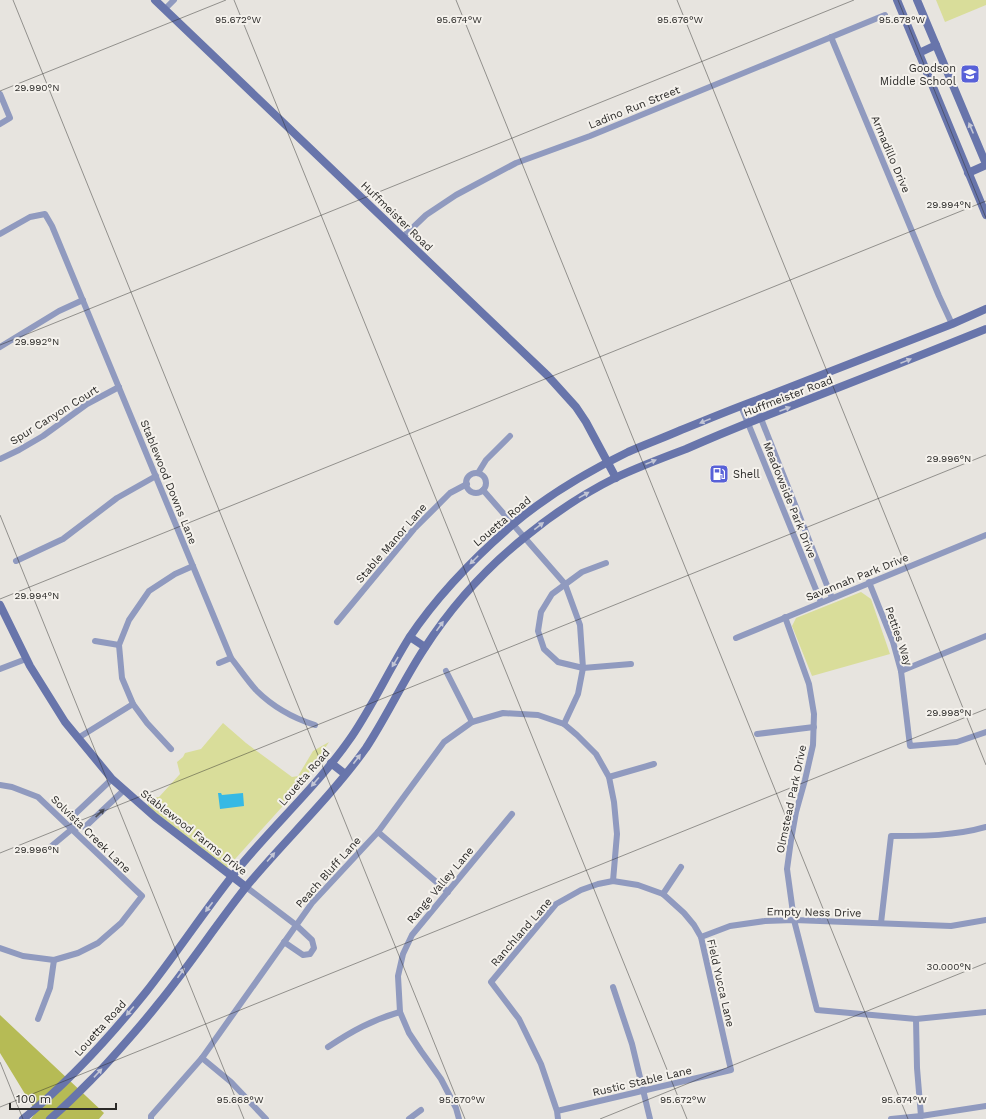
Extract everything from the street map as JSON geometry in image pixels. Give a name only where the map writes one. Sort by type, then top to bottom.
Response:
[{"type":"main road","name":"Huffmeister Road","points":[[155,0],[566,394],[586,422],[616,478],[760,418],[986,329]]},
{"type":"main road","points":[[897,0],[986,215]]},
{"type":"main road","points":[[917,0],[986,164],[968,173]]},
{"type":"main road","points":[[919,53],[936,46]]},
{"type":"main road","name":"Huffmeister Road","points":[[608,462],[632,450],[952,324],[986,309]]},
{"type":"main road","name":"Louetta Road","points":[[23,1119],[44,1102],[77,1070],[113,1031],[150,986],[232,876],[268,834],[308,792],[352,736],[410,637],[434,604],[460,574],[513,524],[540,503],[570,483],[608,462]]},
{"type":"main road","points":[[50,1119],[90,1081],[126,1042],[159,1002],[246,887],[281,846],[321,804],[345,774],[367,746],[425,647],[448,615],[473,586],[524,538],[551,517],[580,498],[616,478]]},
{"type":"main road","name":"Stablewood Farms Drive","points":[[0,605],[26,659],[64,722],[112,779],[155,817],[246,887]]},
{"type":"main road","points":[[410,637],[425,647]]},
{"type":"main road","points":[[331,763],[345,774]]},
{"type":"street","points":[[165,9],[174,0]]},
{"type":"street","name":"Ladino Run Street","points":[[403,237],[426,215],[456,195],[516,164],[590,136],[884,15]]},
{"type":"street","name":"Armadillo Drive","points":[[831,37],[952,324]]},
{"type":"street","points":[[0,94],[10,118],[0,124]]},
{"type":"street","name":"Stablewood Downs Lane","points":[[0,234],[30,217],[45,214],[52,226],[231,658],[256,690],[274,705],[303,721],[315,725]]},
{"type":"street","points":[[0,347],[59,311],[83,300]]},
{"type":"street","name":"Spur Canyon Court","points":[[0,458],[19,450],[43,436],[87,404],[119,387]]},
{"type":"street","name":"Meadowside Park Drive","points":[[754,401],[832,598]]},
{"type":"street","name":"Meadowside Park Drive","points":[[741,406],[821,602]]},
{"type":"street","points":[[478,473],[486,460],[510,436]]},
{"type":"street","points":[[473,473],[478,473],[486,479],[483,490],[476,493],[469,490],[466,484],[467,478],[470,475],[473,473]]},
{"type":"street","points":[[16,561],[63,539],[117,498],[156,476]]},
{"type":"street","name":"Stable Manor Lane","points":[[337,622],[414,529],[450,493],[466,484]]},
{"type":"street","points":[[483,490],[565,584],[580,625],[583,668],[578,694],[564,724],[596,754],[609,777],[614,802],[617,834],[613,881]]},
{"type":"street","points":[[784,510],[795,505]]},
{"type":"street","name":"Savannah Park Drive","points":[[736,638],[986,535]]},
{"type":"street","points":[[606,563],[582,572],[552,594],[541,612],[538,631],[544,649],[558,662],[583,668],[631,664]]},
{"type":"street","points":[[171,749],[147,723],[133,704],[122,678],[119,645],[129,620],[149,591],[175,574],[193,566]]},
{"type":"street","name":"Petties Way","points":[[869,582],[893,642],[901,671],[910,746],[957,742],[986,732]]},
{"type":"street","name":"Olmstead Park Drive","points":[[785,617],[809,684],[814,714],[814,745],[796,812],[787,869],[794,920],[817,1010],[916,1018]]},
{"type":"street","points":[[901,671],[986,636]]},
{"type":"street","points":[[94,641],[119,645]]},
{"type":"street","points":[[219,663],[231,658]]},
{"type":"street","points":[[0,669],[26,659]]},
{"type":"street","points":[[446,671],[472,722]]},
{"type":"street","points":[[78,738],[133,704]]},
{"type":"street","name":"Peach Bluff Lane","points":[[151,1119],[151,1116],[202,1058],[312,903],[378,832],[444,742],[472,722],[503,712],[538,715],[564,724]]},
{"type":"street","points":[[757,734],[814,727]]},
{"type":"street","points":[[609,777],[654,764]]},
{"type":"street","points":[[72,829],[75,814],[112,779]]},
{"type":"street","name":"Solvista Creek Lane","points":[[0,785],[12,787],[38,797],[142,896],[121,923],[98,943],[78,953],[54,960]]},
{"type":"street","points":[[48,849],[72,829],[86,826],[124,790]]},
{"type":"street","name":"Range Valley Lane","points":[[400,1012],[398,976],[403,954],[412,935],[512,814]]},
{"type":"street","points":[[881,923],[891,836],[928,836],[973,831],[986,827]]},
{"type":"street","points":[[378,832],[448,892]]},
{"type":"street","points":[[663,894],[681,867]]},
{"type":"street","name":"Field Yucca Lane","points":[[613,881],[638,886],[663,894],[684,913],[694,925],[701,937],[731,1070]]},
{"type":"street","name":"Ranchland Lane","points":[[557,1111],[541,1064],[519,1019],[490,982],[556,904],[581,890],[613,881]]},
{"type":"street","name":"Stablewood Farms Drive","points":[[246,887],[296,925],[312,940],[314,948],[310,954],[302,955],[284,942]]},
{"type":"street","name":"Empty Ness Drive","points":[[701,937],[730,926],[765,921],[794,920],[951,926],[986,920]]},
{"type":"street","points":[[0,948],[23,956],[54,960],[50,988],[38,1019]]},
{"type":"street","points":[[613,987],[632,1044],[650,1119]]},
{"type":"street","points":[[328,1046],[361,1026],[400,1012],[410,1033],[440,1079],[456,1108],[459,1119]]},
{"type":"street","points":[[921,1116],[917,1068],[916,1018],[986,1012]]},
{"type":"street","points":[[202,1058],[231,1082],[266,1119]]},
{"type":"street","name":"Rustic Stable Lane","points":[[557,1111],[731,1070]]},
{"type":"street","points":[[891,1119],[986,1106]]},
{"type":"street","points":[[409,1119],[421,1110]]},
{"type":"street","points":[[557,1111],[558,1119]]},
{"type":"green space","points":[[936,0],[986,0],[986,5],[945,22]]},
{"type":"green space","points":[[861,592],[871,599],[890,654],[812,676],[792,626],[796,618]]},
{"type":"green space","points":[[223,723],[246,743],[292,777],[298,776],[313,751],[329,742],[310,771],[282,807],[227,868],[147,806],[151,798],[159,797],[180,774],[177,762],[185,753],[201,749]]},
{"type":"green space","points":[[0,1015],[104,1113],[99,1119],[31,1119],[36,1112],[0,1053]]},
{"type":"water","points":[[218,793],[221,793],[222,795],[243,793],[244,806],[220,809]]},
{"type":"place","name":"Goodson Middle School","points":[[970,74]]},
{"type":"place","name":"Shell","points":[[719,474]]}]
